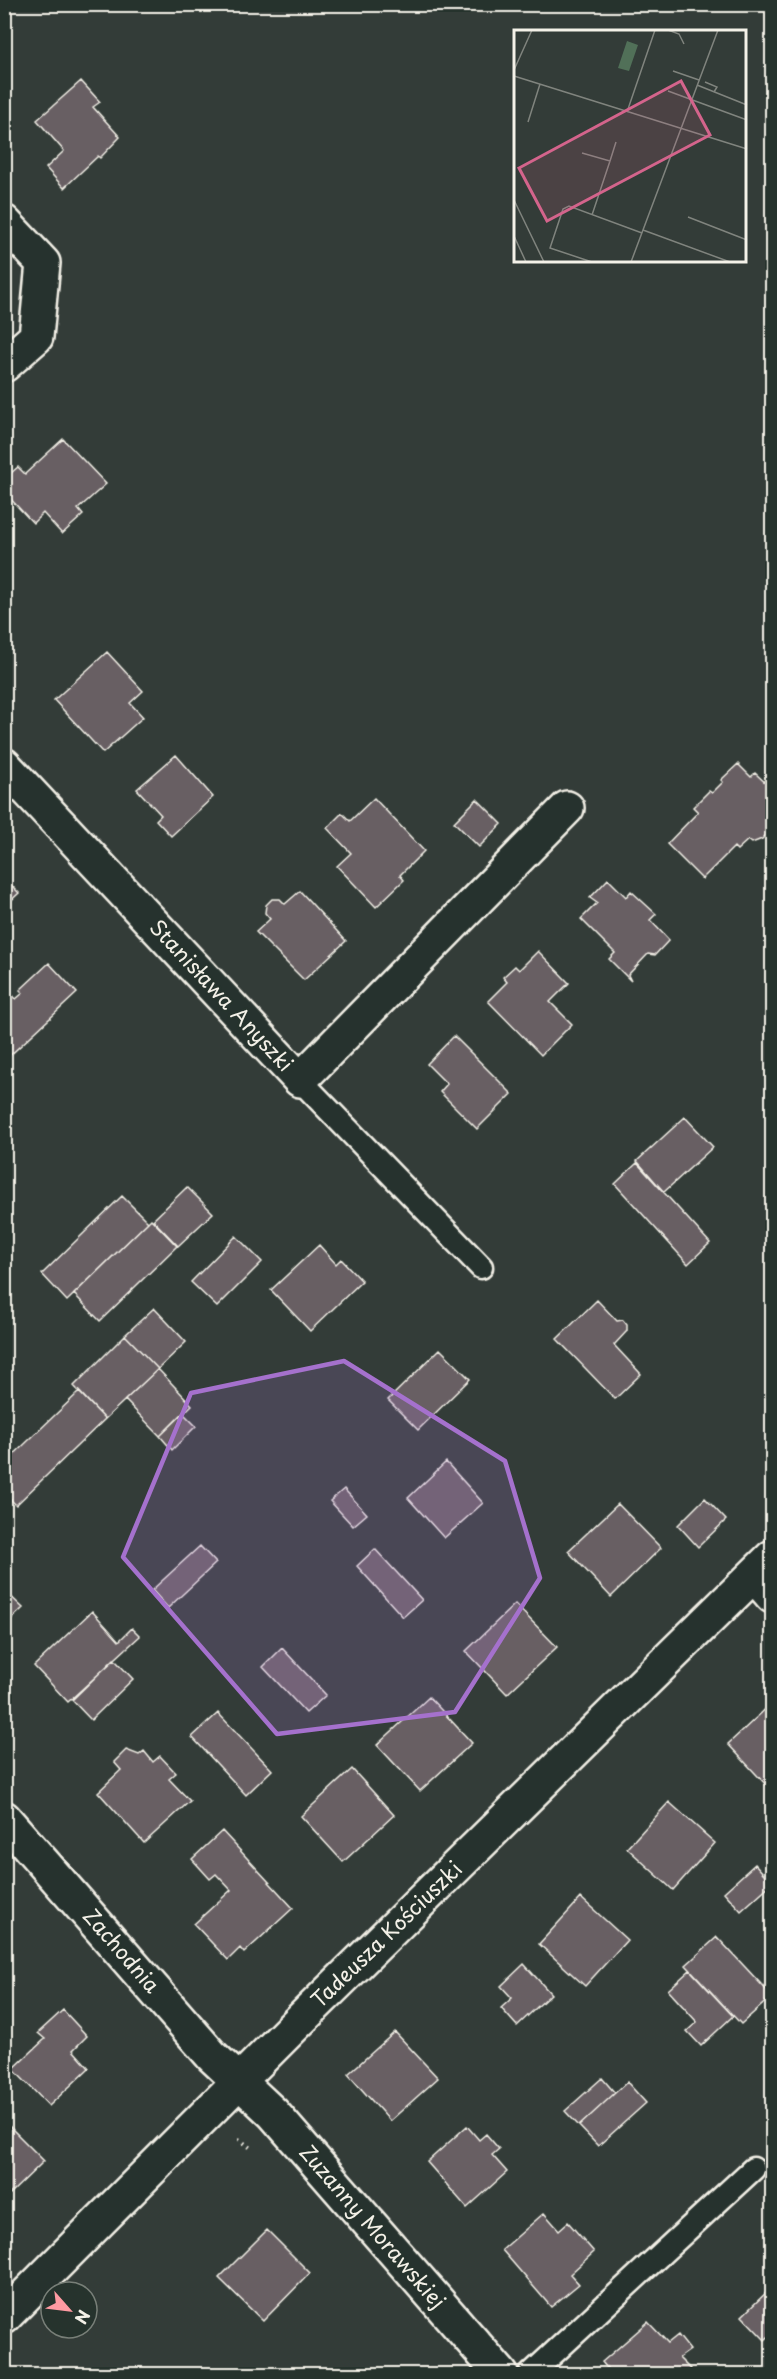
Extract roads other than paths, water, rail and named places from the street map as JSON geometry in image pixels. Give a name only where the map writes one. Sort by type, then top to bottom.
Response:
[{"type":"street","points":[[4,222],[43,263],[36,337],[4,365]]},
{"type":"street","name":"Stanisława Anyszki","points":[[4,765],[300,1080],[567,808]]},
{"type":"street","name":"Tadeusza Kościuszki","points":[[4,2317],[239,2083],[766,1576]]},
{"type":"street","name":"Zachodnia","points":[[4,1818],[212,2056],[239,2083]]},
{"type":"street","name":"Zuzanny Morawskiej","points":[[239,2083],[273,2113],[501,2374]]},
{"type":"lane","points":[[300,1080],[481,1267]]},
{"type":"lane","points":[[531,2374],[753,2169]]}]
